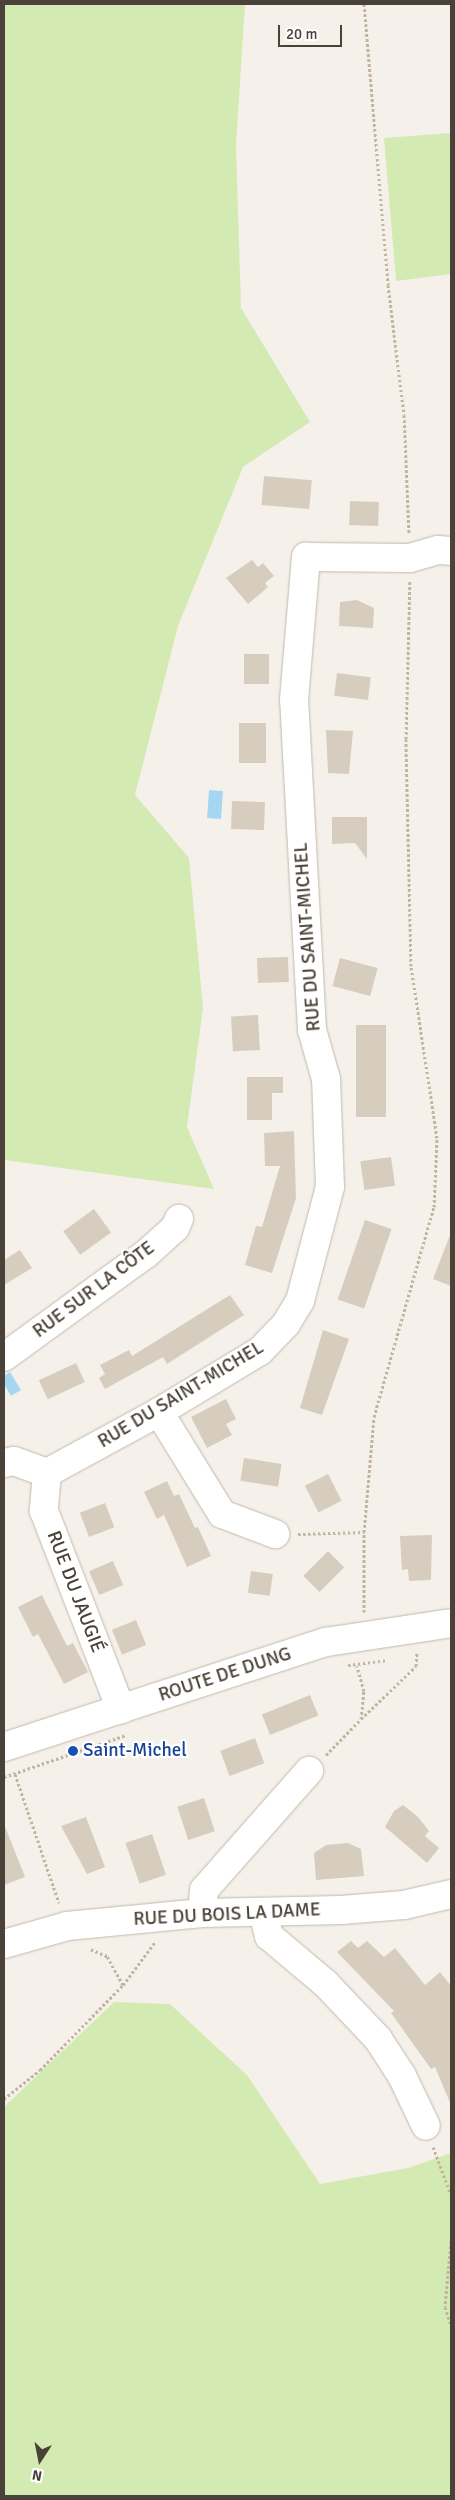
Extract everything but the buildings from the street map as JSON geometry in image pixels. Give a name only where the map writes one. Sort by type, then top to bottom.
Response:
[{"type":"street","points":[[410,558],[438,550],[451,551]]},
{"type":"street","name":"RUE DU SAINT-MICHEL","points":[[48,1472],[160,1412],[260,1351],[286,1324],[300,1301],[330,1187],[326,1078],[312,1030],[294,700],[306,557],[410,558]]},
{"type":"street","name":"RUE SUR LA CÔTE","points":[[4,1357],[146,1254],[175,1228],[179,1220]]},
{"type":"street","points":[[160,1412],[222,1514],[275,1534]]},
{"type":"street","points":[[4,1463],[14,1461],[48,1472]]},
{"type":"street","name":"RUE DU JAUGIÉ","points":[[48,1472],[44,1511],[121,1710]]},
{"type":"street","name":"ROUTE DE DUNG","points":[[4,1747],[326,1642],[451,1623]]},
{"type":"street","points":[[202,1913],[204,1890],[310,1771]]},
{"type":"street","name":"RUE DU BOIS LA DAME","points":[[4,1944],[66,1926],[202,1913],[404,1905],[451,1894]]},
{"type":"street","points":[[263,1912],[269,1936],[326,1984],[378,2038],[402,2076],[426,2126]]},
{"type":"path","points":[[357,1613],[366,1611],[364,1532],[374,1417],[434,1207],[437,1138],[411,966],[406,739],[410,558],[404,414],[388,285],[364,4]]},
{"type":"path","points":[[275,1534],[364,1532]]},
{"type":"path","points":[[310,1771],[416,1666],[417,1652]]},
{"type":"path","points":[[357,1666],[364,1691],[361,1720]]},
{"type":"path","points":[[123,1985],[160,1937]]},
{"type":"path","points":[[426,2126],[451,2195]]},
{"type":"path","points":[[451,2241],[445,2307],[451,2325]]},
{"type":"green space","points":[[4,4],[245,4],[236,145],[241,308],[310,422],[243,467],[178,626],[135,795],[189,858],[203,1008],[187,1127],[214,1189],[4,1160]]},
{"type":"green space","points":[[451,133],[451,274],[396,281],[384,138]]},
{"type":"green space","points":[[114,2002],[170,2004],[247,2075],[320,2184],[408,2168],[451,2153],[451,2496],[4,2496],[4,2107]]},
{"type":"water","points":[[209,790],[223,791],[221,819],[207,818]]},
{"type":"water","points":[[10,1372],[21,1390],[11,1396],[4,1384],[4,1376]]},
{"type":"place","name":"Saint-Michel","points":[[73,1751]]}]
